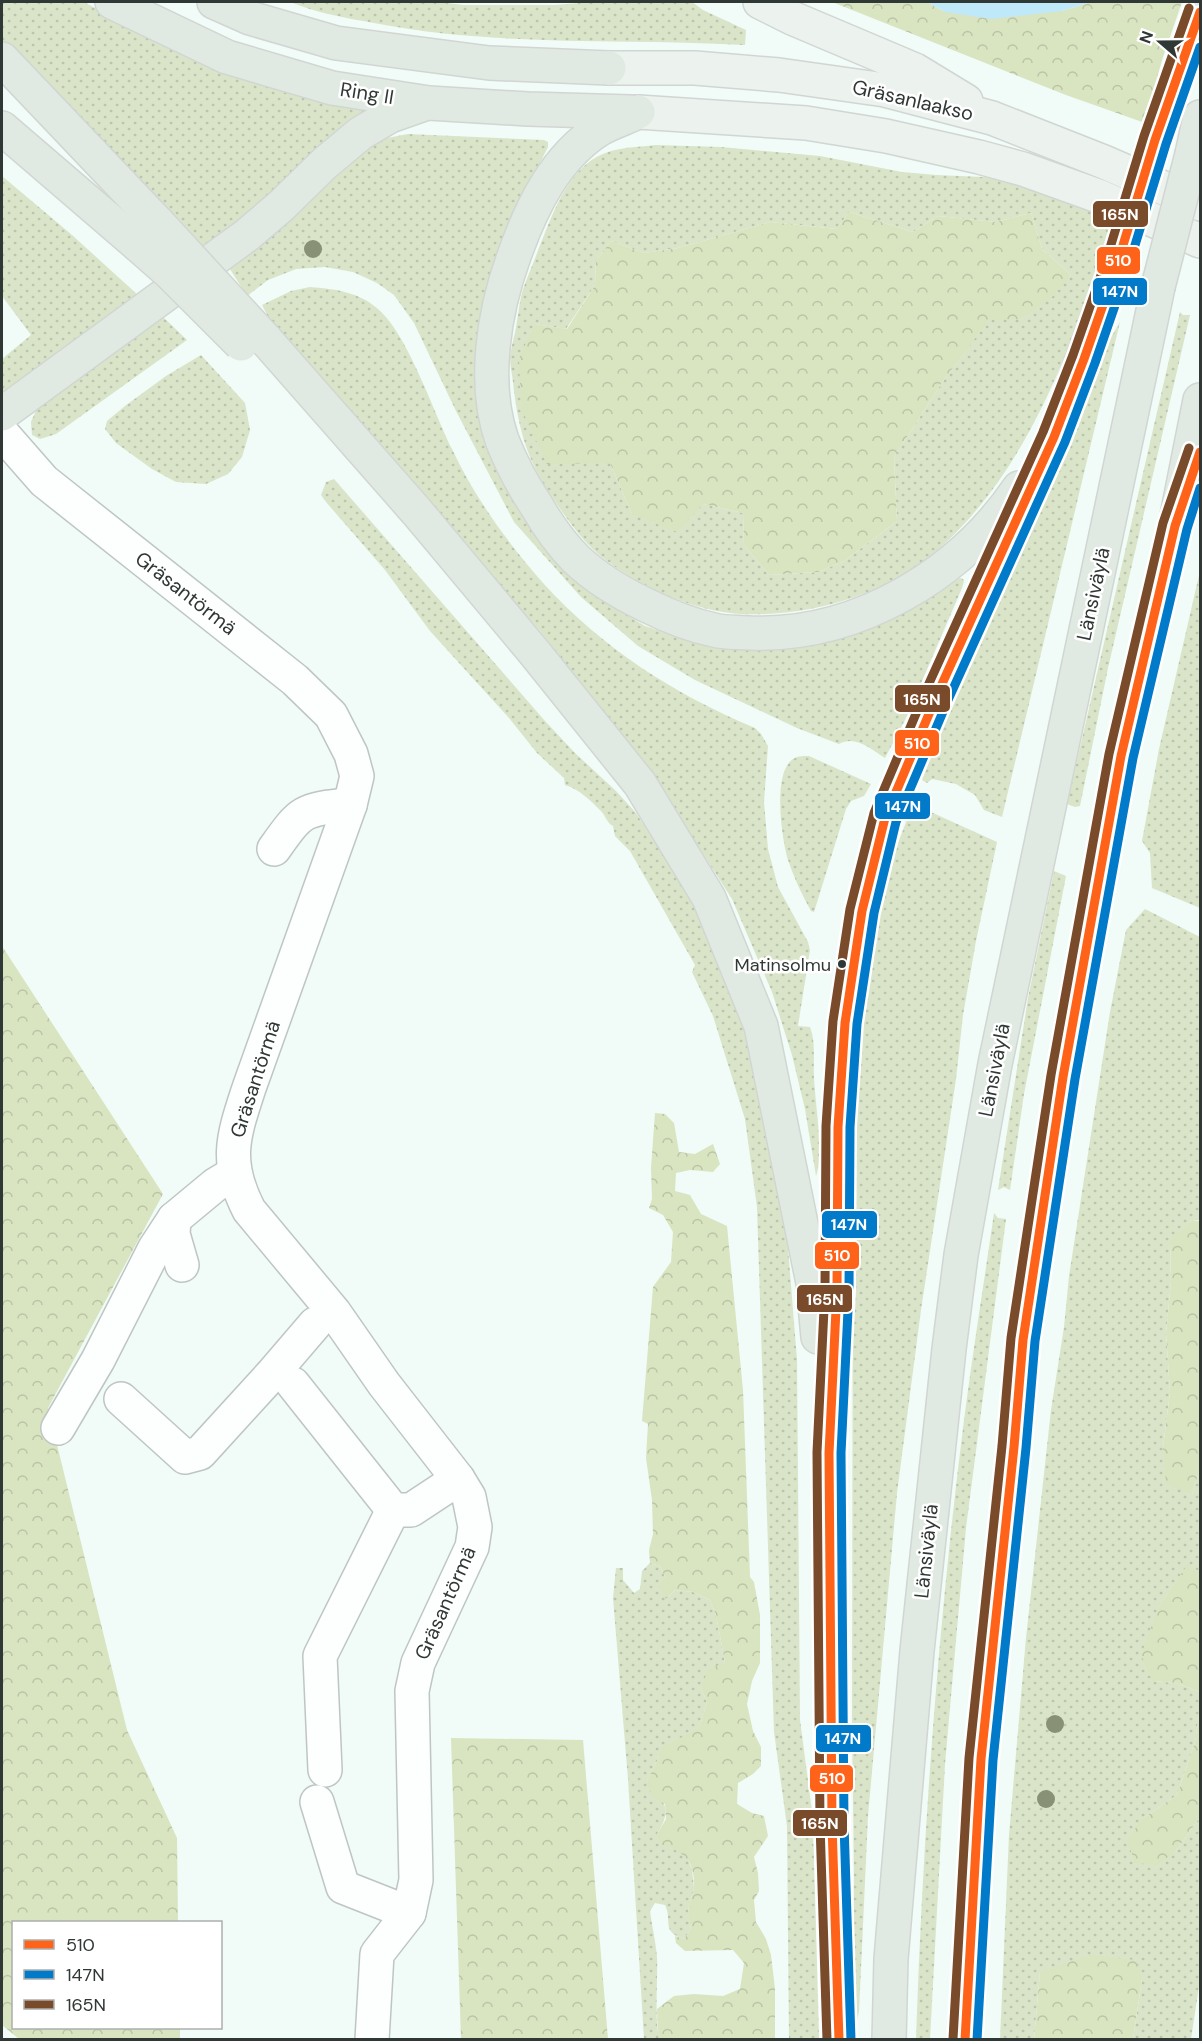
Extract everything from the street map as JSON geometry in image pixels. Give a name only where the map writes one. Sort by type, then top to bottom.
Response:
[{"type":"highway","name":"Ring II","points":[[112,2],[227,57],[332,88],[429,103],[638,112]]},
{"type":"highway","points":[[214,2],[250,18],[336,43],[489,63],[609,68]]},
{"type":"highway","points":[[839,2040],[832,1824],[828,1453],[837,1289],[838,1127],[845,1023],[862,911],[885,818],[937,695],[1054,437],[1117,265],[1155,140],[1200,12]]},
{"type":"highway","points":[[2,58],[147,233],[258,345],[309,389],[417,512],[527,643],[640,784],[709,898],[761,1026],[813,1283],[828,1453]]},
{"type":"highway","points":[[2,414],[247,235],[360,133],[390,116],[429,103]]},
{"type":"highway","points":[[638,112],[601,129],[575,148],[546,184],[523,230],[502,288],[493,343],[492,391],[501,438],[520,480],[547,524],[576,559],[617,591],[673,619],[717,631],[770,633],[822,627],[870,612],[914,588],[957,557],[1002,513],[1054,437]]},
{"type":"highway","name":"Länsiväylä","points":[[889,2040],[891,1959],[916,1651],[947,1360],[961,1255],[994,1064],[1158,287],[1200,117]]},
{"type":"highway","points":[[2,128],[147,233]]},
{"type":"highway","points":[[965,2040],[981,1759],[1023,1340],[1063,1077],[1121,756],[1175,526],[1200,400]]},
{"type":"highway","points":[[1175,526],[1200,452]]},
{"type":"main road","points":[[760,2],[915,70],[992,118]]},
{"type":"main road","name":"Gräsanlaakso","points":[[609,68],[695,68],[779,75],[885,90],[992,118],[1104,162],[1200,204]]},
{"type":"main road","name":"Gräsanlaakso","points":[[638,112],[806,123],[886,136],[967,154],[1023,169],[1101,197],[1200,241]]},
{"type":"street","name":"Gräsantörmä","points":[[2,433],[44,481],[295,680],[331,715],[351,754],[357,776],[350,806],[237,1125],[232,1150],[240,1192],[249,1210],[333,1312],[469,1497],[475,1527],[472,1547],[418,1663],[412,1691],[416,1880],[409,1913]]},
{"type":"street","points":[[274,849],[293,823],[306,811],[350,806]]},
{"type":"street","points":[[58,1428],[98,1360],[155,1248],[174,1219],[215,1185],[235,1173]]},
{"type":"street","points":[[174,1219],[173,1234],[182,1265]]},
{"type":"street","points":[[121,1399],[185,1457],[200,1453],[315,1324]]},
{"type":"street","points":[[293,1384],[393,1510]]},
{"type":"street","points":[[393,1510],[411,1510],[458,1479]]},
{"type":"street","points":[[325,1770],[320,1656],[393,1510]]},
{"type":"street","points":[[317,1802],[343,1887],[409,1913],[377,1954],[372,2040]]},
{"type":"green space","points":[[2,2],[84,2],[137,31],[367,111],[317,148],[246,216],[201,248],[131,170],[2,40]]},
{"type":"green space","points":[[290,2],[555,5],[593,2],[692,2],[703,10],[746,30],[745,45],[466,36],[420,31],[353,19]]},
{"type":"green space","points":[[832,2],[927,2],[945,12],[1062,11],[1091,2],[1182,2],[1162,60],[1145,123],[1066,95]]},
{"type":"green space","points":[[408,134],[548,142],[548,147],[519,204],[493,459],[518,510],[560,565],[602,600],[645,626],[687,640],[715,646],[791,646],[819,643],[851,635],[891,619],[960,578],[963,579],[962,588],[907,716],[885,758],[857,742],[839,744],[797,728],[695,680],[638,646],[581,597],[514,522],[456,411],[414,323],[394,295],[377,283],[353,272],[325,267],[296,269],[268,280],[247,296],[228,266],[364,148],[387,138]]},
{"type":"green space","points":[[655,145],[721,147],[820,156],[902,172],[1007,178],[1117,218],[1085,307],[1048,395],[1002,477],[973,514],[940,548],[897,579],[847,600],[794,612],[741,614],[688,603],[637,581],[592,548],[566,517],[537,472],[521,430],[510,363],[523,289],[557,204],[584,166],[596,157],[611,151]],"holes":[[[849,212],[913,232],[938,216],[996,222],[1031,213],[1042,249],[1071,275],[1021,319],[989,319],[943,381],[894,457],[897,521],[844,561],[818,572],[769,575],[744,545],[743,513],[703,504],[632,514],[610,463],[535,324],[566,329],[595,285],[596,261],[611,241],[644,253],[678,248],[770,222],[837,229]]]},
{"type":"green space","points":[[2,176],[139,296],[2,396],[2,359],[31,335],[2,296]]},
{"type":"green space","points":[[849,212],[913,232],[938,216],[996,222],[1031,213],[1042,249],[1071,275],[1052,297],[1021,319],[989,320],[943,381],[894,457],[897,521],[844,561],[818,572],[769,575],[744,545],[743,513],[703,504],[677,532],[632,514],[610,463],[547,464],[521,408],[519,358],[535,324],[567,329],[595,285],[596,261],[611,241],[644,253],[678,248],[770,222],[837,229]]},
{"type":"green space","points":[[310,287],[355,295],[371,303],[389,320],[409,354],[452,449],[481,502],[517,552],[543,583],[590,628],[641,667],[696,700],[755,728],[768,746],[764,802],[768,849],[778,887],[808,942],[810,950],[798,1026],[810,1027],[813,1039],[819,1142],[816,1176],[805,1109],[792,1055],[772,992],[732,899],[662,790],[626,740],[540,631],[275,330],[262,305],[291,291]]},
{"type":"green space","points":[[1180,312],[1183,315],[1190,315],[1108,668],[1080,806],[1075,807],[1067,804]]},
{"type":"green space","points":[[160,314],[187,340],[56,434],[40,439],[32,435],[31,422],[38,406]]},
{"type":"green space","points":[[1120,322],[1002,817],[984,810],[975,795],[956,784],[932,779],[927,783],[922,780],[945,720],[1071,440],[1110,339]]},
{"type":"green space","points":[[201,355],[245,403],[250,430],[242,457],[228,474],[206,484],[176,482],[152,469],[116,443],[105,429],[107,421],[125,406],[166,376]]},
{"type":"green space","points":[[334,479],[545,721],[636,813],[687,890],[721,960],[746,1030],[778,1170],[788,1248],[797,1360],[800,1720],[813,1819],[819,2039],[789,2039],[787,1826],[774,1732],[757,1207],[745,1119],[713,1016],[692,972],[695,965],[630,851],[615,836],[613,826],[588,799],[565,785],[564,778],[537,753],[509,718],[430,631],[385,570],[326,502],[321,495],[326,482]]},
{"type":"green space","points":[[1200,571],[1200,908],[1152,888],[1150,853],[1142,841],[1159,749]]},
{"type":"green space","points":[[809,756],[871,784],[864,796],[851,801],[846,809],[814,912],[804,899],[788,860],[780,806],[783,776],[788,765],[796,757]]},
{"type":"green space","points":[[913,804],[997,842],[963,1015],[956,1079],[921,1310],[897,1493],[868,1816],[859,2012],[854,2031],[852,2009],[854,1878],[853,1146],[862,1015],[875,930],[895,851]]},
{"type":"green space","points":[[1054,871],[1066,876],[1024,1094],[1010,1190],[1004,1187],[998,1190],[1028,998]]},
{"type":"green space","points":[[1145,909],[1200,937],[1200,1220],[1192,1220],[1170,1241],[1171,1281],[1166,1333],[1170,1392],[1163,1447],[1192,1494],[1200,1468],[1200,1572],[1188,1565],[1159,1606],[1153,1681],[1176,1683],[1200,1692],[1200,1709],[1195,1742],[1177,1795],[1142,1819],[1175,1852],[1200,1817],[1200,1980],[1191,2039],[1133,2039],[1142,1979],[1040,1972],[1034,2039],[1000,2040],[1009,1835],[1026,1638],[1051,1410],[1064,1327],[1069,1276],[1110,1012],[1126,930]]},
{"type":"green space","points":[[2,946],[163,1194],[48,1408],[127,1730],[177,1838],[178,1921],[12,1921],[12,2029],[180,2029],[180,2039],[19,2039],[2,2025]]},
{"type":"green space","points":[[655,1113],[665,1114],[674,1123],[679,1152],[695,1154],[713,1144],[720,1164],[713,1172],[690,1170],[676,1173],[675,1191],[690,1195],[701,1214],[727,1226],[743,1390],[750,1577],[754,1582],[760,1615],[760,1663],[752,1681],[747,1704],[753,1731],[761,1747],[761,1766],[738,1783],[737,1804],[752,1813],[764,1816],[768,1836],[754,1857],[759,1891],[754,1900],[756,1922],[766,1939],[771,1955],[775,1989],[775,2039],[660,2040],[658,2036],[657,2009],[674,1996],[694,1994],[723,1996],[740,1989],[744,1963],[733,1950],[685,1951],[676,1943],[675,1936],[684,1939],[691,1929],[688,1911],[694,1878],[690,1864],[682,1854],[660,1844],[657,1834],[666,1819],[665,1804],[652,1797],[647,1781],[661,1747],[699,1729],[707,1702],[701,1688],[708,1670],[725,1662],[716,1615],[710,1600],[693,1592],[675,1590],[666,1599],[658,1586],[665,1577],[660,1566],[650,1563],[649,1550],[653,1534],[652,1500],[646,1458],[648,1424],[642,1421],[653,1287],[671,1262],[673,1232],[663,1215],[649,1208],[652,1199],[651,1168]]},
{"type":"green space","points":[[994,1213],[998,1218],[1006,1219],[966,1528],[945,1764],[930,2039],[916,2039],[927,1807],[939,1652],[964,1420]]},
{"type":"green space","points":[[1192,1220],[1200,1221],[1200,1468],[1192,1494],[1166,1484],[1163,1447],[1170,1392],[1166,1333],[1171,1281],[1170,1240]]},
{"type":"green space","points":[[650,1563],[660,1566],[665,1577],[666,1599],[675,1590],[693,1592],[710,1600],[716,1615],[725,1662],[701,1688],[707,1702],[699,1730],[662,1747],[647,1781],[665,1806],[665,1818],[657,1834],[686,1856],[692,1869],[694,1888],[688,1910],[691,1929],[684,1939],[672,1933],[668,1925],[665,1905],[655,1903],[650,1911],[657,1958],[657,2013],[660,2039],[644,2039],[628,1779],[613,1598],[616,1568],[623,1568],[623,1580],[634,1593],[640,1589],[642,1571]]},
{"type":"green space","points":[[1188,1564],[1200,1572],[1200,1692],[1176,1683],[1153,1681],[1141,1655],[1159,1606]]},
{"type":"green space","points":[[1200,1709],[1200,1817],[1175,1852],[1157,1865],[1135,1863],[1127,1840],[1142,1819],[1177,1795],[1195,1742]]},
{"type":"green space","points":[[451,1738],[583,1740],[608,2039],[461,2039]]},
{"type":"green space","points":[[1090,1955],[1136,1960],[1142,1979],[1133,2039],[1034,2039],[1040,1972]]},
{"type":"water","points":[[927,2],[1091,2],[1062,11],[991,19],[945,12]]},
{"type":"transit line","name":"165N","points":[[827,2040],[820,1824],[817,1452],[825,1289],[826,1126],[833,1021],[850,909],[874,813],[926,690],[1043,432],[1073,355],[1106,261],[1144,136],[1189,8]]},
{"type":"transit line","name":"510","points":[[839,2040],[832,1824],[829,1453],[837,1289],[838,1127],[845,1023],[862,911],[885,818],[937,695],[1054,437],[1084,359],[1117,265],[1155,140],[1200,12]]},
{"type":"transit line","name":"147N","points":[[851,2040],[844,1824],[841,1453],[849,1290],[850,1127],[857,1024],[874,913],[896,822],[948,700],[1065,442],[1095,363],[1200,47]]},
{"type":"transit line","name":"165N","points":[[953,2039],[969,1758],[1011,1338],[1051,1075],[1109,754],[1163,523],[1189,448]]},
{"type":"transit line","name":"510","points":[[965,2040],[981,1759],[1023,1340],[1063,1077],[1121,756],[1175,526],[1200,452]]},
{"type":"transit line","name":"147N","points":[[977,2040],[993,1760],[1035,1341],[1075,1079],[1133,758],[1187,529],[1200,488]]},
{"type":"place","name":"Matinsolmu","points":[[842,964]]}]
